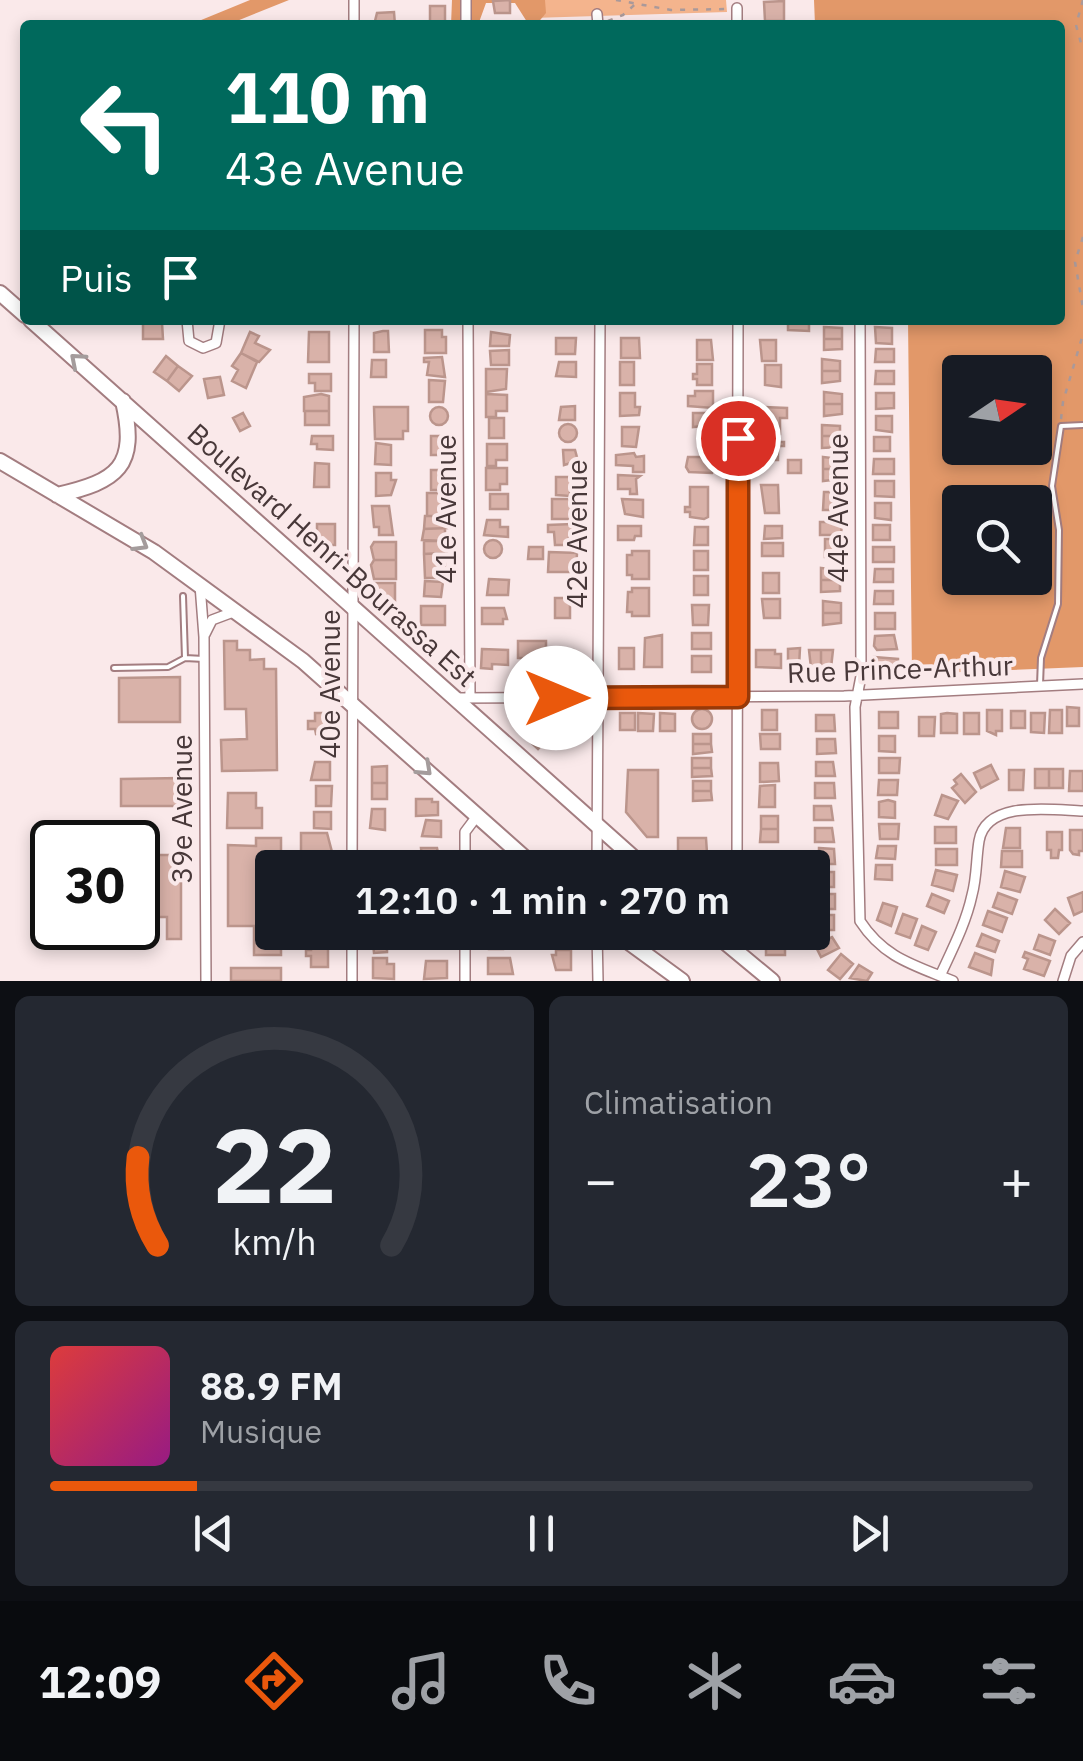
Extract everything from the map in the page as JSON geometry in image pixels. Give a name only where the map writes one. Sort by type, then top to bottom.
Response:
[{"type":"main road","points":[[0,293],[20,311]]},
{"type":"main road","name":"Boulevard Henri-Bourassa Est","points":[[37,325],[353,609],[462,698],[626,850]]},
{"type":"main road","points":[[57,494],[101,483],[121,463],[130,437],[124,401]]},
{"type":"main road","points":[[0,461],[154,552],[236,611],[353,703],[516,850]]},
{"type":"main road","points":[[640,950],[682,981]]},
{"type":"main road","points":[[731,950],[772,981]]},
{"type":"street","points":[[737,8],[737,20]]},
{"type":"street","points":[[187,325],[189,341],[203,348],[216,343],[219,325]]},
{"type":"street","name":"40e Avenue","points":[[352,850],[354,325]]},
{"type":"street","name":"41e Avenue","points":[[462,698],[468,325]]},
{"type":"street","name":"42e Avenue","points":[[597,850],[600,325]]},
{"type":"street","points":[[736,850],[738,325]]},
{"type":"street","name":"44e Avenue","points":[[860,325],[861,676],[855,708],[860,920],[872,940],[892,956],[953,981]]},
{"type":"street","name":"39e Avenue","points":[[200,585],[204,637],[206,981]]},
{"type":"street","points":[[204,637],[212,620],[236,611]]},
{"type":"street","name":"Rue Prince-Arthur","points":[[462,698],[858,696],[1083,684]]},
{"type":"street","points":[[940,976],[972,899],[979,836],[989,822],[1008,812],[1083,811]]},
{"type":"street","points":[[465,850],[465,832],[477,816]]},
{"type":"street","points":[[1062,981],[1071,956],[1083,942]]},
{"type":"street","points":[[352,950],[352,981]]},
{"type":"street","points":[[464,981],[465,950]]},
{"type":"street","points":[[598,950],[598,981]]},
{"type":"street","points":[[736,950],[736,955]]},
{"type":"lane","points":[[1040,685],[1041,658],[1058,604],[1059,530],[1052,496],[1061,426],[1083,425]]},
{"type":"lane","points":[[184,596],[185,658]]},
{"type":"lane","points":[[114,668],[168,667],[185,658],[204,659]]},
{"type":"path","points":[[616,0],[689,11],[737,8]]},
{"type":"path","points":[[601,20],[623,15],[640,0]]},
{"type":"path","points":[[1083,0],[1076,25],[1083,50]]},
{"type":"path","points":[[1083,238],[1075,262],[1083,304]]},
{"type":"path","points":[[1061,426],[1062,402],[1083,334]]},
{"type":"path","points":[[1078,357],[1083,350]]},
{"type":"shaded area","points":[[250,0],[289,0],[239,20],[201,20]]},
{"type":"shaded area","points":[[452,0],[545,0],[546,13],[540,20],[526,20],[515,3],[486,3],[480,20],[451,20]]},
{"type":"shaded area","points":[[531,0],[726,0],[727,12],[532,18]]},
{"type":"shaded area","points":[[814,0],[1083,0],[1083,667],[912,674],[908,325],[1065,325],[1065,20],[815,20]]},
{"type":"building","points":[[510,0],[510,13],[495,13],[493,1]]},
{"type":"building","points":[[784,1],[784,20],[765,20],[764,2]]},
{"type":"building","points":[[430,6],[445,6],[445,20],[430,20]]},
{"type":"building","points":[[394,12],[395,20],[375,20],[377,13]]},
{"type":"building","points":[[143,325],[162,325],[163,339],[143,339]]},
{"type":"building","points":[[788,325],[809,325],[809,331],[788,330]]},
{"type":"building","points":[[824,327],[842,328],[842,339],[824,339]]},
{"type":"building","points":[[875,327],[892,328],[892,344],[876,343]]},
{"type":"building","points":[[425,330],[442,330],[446,353],[425,353]]},
{"type":"building","points":[[388,331],[389,352],[374,352],[374,333]]},
{"type":"building","points":[[250,332],[259,336],[255,343],[270,350],[259,362],[241,353]]},
{"type":"building","points":[[309,332],[329,332],[329,362],[308,362]]},
{"type":"building","points":[[491,332],[510,335],[509,346],[490,346]]},
{"type":"building","points":[[556,338],[576,338],[575,354],[556,354]]},
{"type":"building","points":[[621,338],[639,338],[640,358],[621,358]]},
{"type":"building","points":[[824,339],[842,339],[842,349],[824,350]]},
{"type":"building","points":[[697,340],[711,340],[713,360],[697,360]]},
{"type":"building","points":[[760,340],[776,340],[776,361],[762,361]]},
{"type":"building","points":[[876,349],[894,349],[894,362],[875,362]]},
{"type":"building","points":[[509,350],[509,365],[491,365],[490,351]]},
{"type":"building","points":[[241,353],[257,362],[246,388],[232,381],[238,370],[232,366]]},
{"type":"building","points":[[166,356],[178,366],[167,381],[154,372]]},
{"type":"building","points":[[442,357],[445,377],[427,375],[429,362],[424,362],[424,358]]},
{"type":"building","points":[[822,359],[840,361],[840,371],[822,371]]},
{"type":"building","points":[[372,360],[386,360],[386,377],[371,377]]},
{"type":"building","points":[[559,362],[576,362],[576,377],[556,376]]},
{"type":"building","points":[[620,362],[634,362],[634,385],[620,385]]},
{"type":"building","points":[[697,364],[712,364],[712,385],[697,385],[693,374],[697,374]]},
{"type":"building","points":[[765,365],[781,365],[781,387],[765,385]]},
{"type":"building","points":[[178,366],[192,376],[179,391],[167,381]]},
{"type":"building","points":[[486,369],[507,369],[506,389],[486,392]]},
{"type":"building","points":[[822,371],[840,371],[840,381],[822,383]]},
{"type":"building","points":[[876,371],[894,371],[894,384],[875,384]]},
{"type":"building","points":[[309,374],[331,374],[331,391],[315,391]]},
{"type":"building","points":[[220,377],[224,395],[208,398],[204,379]]},
{"type":"building","points":[[429,380],[445,381],[443,402],[429,402]]},
{"type":"building","points":[[695,391],[713,391],[713,408],[688,406],[688,396],[695,396]]},
{"type":"building","points":[[824,392],[842,394],[842,404],[824,404]]},
{"type":"building","points":[[620,393],[635,393],[639,415],[620,416]]},
{"type":"building","points":[[876,393],[894,393],[894,408],[876,409]]},
{"type":"building","points":[[486,394],[507,395],[507,411],[496,411],[496,417],[486,417]]},
{"type":"building","points":[[329,396],[329,411],[304,411],[304,397]]},
{"type":"building","points":[[824,404],[842,404],[842,414],[824,416]]},
{"type":"building","points":[[575,406],[575,420],[559,420],[561,407]]},
{"type":"building","points":[[374,407],[408,407],[408,431],[403,431],[403,439],[375,439]]},
{"type":"building","points":[[439,407],[448,416],[439,425],[430,416]]},
{"type":"building","points":[[764,407],[787,408],[787,418],[780,418],[780,434],[765,434]]},
{"type":"building","points":[[305,411],[329,411],[329,425],[305,425]]},
{"type":"building","points":[[243,413],[250,426],[240,431],[233,418]]},
{"type":"building","points":[[693,413],[712,413],[712,425],[693,427]]},
{"type":"building","points":[[876,416],[892,416],[892,432],[876,430]]},
{"type":"building","points":[[489,418],[504,418],[504,438],[489,438]]},
{"type":"building","points":[[568,424],[577,433],[568,442],[559,433]]},
{"type":"building","points":[[822,425],[840,426],[840,436],[822,436]]},
{"type":"building","points":[[622,427],[639,427],[636,447],[622,446]]},
{"type":"building","points":[[312,436],[333,436],[333,450],[317,449],[317,444],[311,444]]},
{"type":"building","points":[[431,436],[446,436],[446,455],[431,455]]},
{"type":"building","points":[[822,436],[840,436],[840,447],[822,448]]},
{"type":"building","points":[[874,437],[890,437],[890,451],[874,451]]},
{"type":"building","points":[[764,438],[784,442],[784,446],[778,446],[778,460],[762,460]]},
{"type":"building","points":[[376,443],[391,445],[391,465],[375,464]]},
{"type":"building","points":[[487,444],[507,444],[507,460],[496,460],[496,466],[487,466]]},
{"type":"building","points":[[563,450],[575,450],[578,461],[564,465]]},
{"type":"building","points":[[634,453],[636,457],[644,456],[644,472],[633,472],[633,466],[616,465],[616,455]]},
{"type":"building","points":[[688,457],[712,457],[715,468],[712,473],[689,472]]},
{"type":"building","points":[[823,457],[841,459],[841,469],[823,469]]},
{"type":"building","points":[[874,459],[894,459],[894,474],[873,474]]},
{"type":"building","points":[[788,460],[801,460],[801,473],[788,473]]},
{"type":"building","points":[[315,463],[329,464],[329,487],[314,487]]},
{"type":"building","points":[[486,468],[507,468],[507,484],[500,484],[500,490],[486,490]]},
{"type":"building","points":[[823,469],[841,469],[841,479],[823,481]]},
{"type":"building","points":[[431,470],[446,470],[446,490],[431,490]]},
{"type":"building","points":[[376,473],[391,473],[391,480],[396,480],[391,495],[376,496]]},
{"type":"building","points":[[618,475],[640,476],[636,479],[637,494],[630,494],[630,489],[618,489]]},
{"type":"building","points":[[556,477],[577,477],[577,488],[570,488],[570,496],[556,495]]},
{"type":"building","points":[[875,481],[894,481],[894,497],[875,496]]},
{"type":"building","points":[[761,485],[778,485],[779,513],[765,513]]},
{"type":"building","points":[[690,487],[708,487],[708,517],[690,517],[690,512],[685,512],[685,507],[690,507]]},
{"type":"building","points":[[824,492],[843,492],[839,510],[823,510]]},
{"type":"building","points":[[427,493],[446,493],[445,516],[427,516]]},
{"type":"building","points":[[490,494],[508,494],[508,509],[490,509]]},
{"type":"building","points":[[552,499],[571,499],[571,519],[552,519]]},
{"type":"building","points":[[622,499],[643,500],[643,517],[625,514]]},
{"type":"building","points":[[875,503],[891,503],[891,520],[875,518]]},
{"type":"building","points":[[372,506],[389,506],[393,535],[379,535]]},
{"type":"building","points":[[425,516],[445,516],[447,528],[424,529]]},
{"type":"building","points":[[487,520],[500,520],[500,527],[508,527],[508,537],[484,535]]},
{"type":"building","points":[[820,522],[842,522],[841,535],[820,535]]},
{"type":"building","points":[[317,524],[335,524],[335,545],[317,545]]},
{"type":"building","points":[[572,524],[570,545],[555,545],[554,532],[548,532],[548,525]]},
{"type":"building","points":[[873,525],[890,525],[890,540],[873,540]]},
{"type":"building","points":[[618,526],[641,526],[641,536],[618,540]]},
{"type":"building","points":[[765,526],[782,526],[782,538],[764,539]]},
{"type":"building","points":[[695,527],[708,527],[708,545],[694,545]]},
{"type":"building","points":[[445,528],[445,541],[422,540],[424,529]]},
{"type":"building","points":[[825,539],[843,539],[842,557],[825,557]]},
{"type":"building","points":[[493,540],[502,549],[493,558],[484,549]]},
{"type":"building","points":[[424,541],[445,541],[447,553],[424,554]]},
{"type":"building","points":[[374,542],[396,542],[396,560],[374,560]]},
{"type":"building","points":[[762,543],[783,543],[783,556],[762,556]]},
{"type":"building","points":[[529,547],[543,547],[543,559],[528,559]]},
{"type":"building","points":[[873,547],[894,547],[894,562],[873,562]]},
{"type":"building","points":[[632,551],[649,551],[649,579],[632,579],[632,575],[627,575],[627,555],[632,555]]},
{"type":"building","points":[[694,551],[708,551],[708,570],[694,570]]},
{"type":"building","points":[[549,552],[577,553],[576,572],[548,572]]},
{"type":"building","points":[[445,553],[445,578],[425,578],[424,554]]},
{"type":"building","points":[[374,560],[396,560],[396,579],[374,579]]},
{"type":"building","points":[[821,568],[840,570],[840,580],[821,580]]},
{"type":"building","points":[[875,569],[893,569],[893,582],[874,582]]},
{"type":"building","points":[[763,573],[779,573],[779,593],[763,593]]},
{"type":"building","points":[[694,576],[708,576],[708,595],[694,595]]},
{"type":"building","points":[[489,579],[509,580],[508,595],[487,595]]},
{"type":"building","points":[[821,580],[840,580],[840,591],[821,592]]},
{"type":"building","points":[[425,581],[443,582],[441,597],[424,596]]},
{"type":"building","points":[[373,583],[395,583],[395,602],[378,601],[372,595]]},
{"type":"building","points":[[632,588],[649,588],[649,616],[632,616],[632,612],[627,612],[628,592]]},
{"type":"building","points":[[875,591],[893,591],[893,604],[874,604]]},
{"type":"building","points":[[555,598],[570,598],[570,618],[555,618]]},
{"type":"building","points":[[762,599],[780,599],[780,618],[764,618]]},
{"type":"building","points":[[823,601],[841,603],[841,613],[823,613]]},
{"type":"building","points":[[692,605],[709,605],[708,625],[693,625]]},
{"type":"building","points":[[421,606],[445,606],[445,625],[421,625]]},
{"type":"building","points":[[482,608],[504,608],[507,619],[503,619],[503,624],[482,624]]},
{"type":"building","points":[[823,613],[841,613],[841,623],[823,625]]},
{"type":"building","points":[[875,613],[895,613],[895,629],[875,629]]},
{"type":"building","points":[[692,633],[711,633],[711,649],[692,649]]},
{"type":"building","points":[[662,635],[662,667],[644,667],[645,638]]},
{"type":"building","points":[[894,635],[897,649],[877,650],[874,646],[875,636]]},
{"type":"building","points":[[224,641],[237,641],[237,650],[250,650],[250,660],[264,659],[264,669],[276,669],[277,770],[222,771],[221,740],[247,739],[246,709],[225,709]]},
{"type":"building","points":[[518,641],[546,641],[546,658],[542,657],[542,662],[522,662],[518,658]]},
{"type":"building","points":[[619,648],[634,648],[634,669],[619,669]]},
{"type":"building","points":[[800,648],[799,667],[788,667],[788,649]]},
{"type":"building","points":[[482,649],[508,650],[508,665],[481,668]]},
{"type":"building","points":[[573,650],[573,667],[552,667],[552,651]]},
{"type":"building","points":[[756,650],[775,650],[775,654],[781,654],[781,668],[756,667]]},
{"type":"building","points":[[809,650],[821,650],[821,668],[811,668]]},
{"type":"building","points":[[821,650],[833,650],[831,668],[821,668]]},
{"type":"building","points":[[692,656],[711,656],[711,672],[692,672]]},
{"type":"building","points":[[874,657],[898,659],[898,672],[875,673]]},
{"type":"building","points":[[180,677],[180,722],[119,722],[119,678]]},
{"type":"building","points":[[1067,707],[1079,708],[1079,726],[1067,726]]},
{"type":"building","points":[[702,709],[712,719],[702,729],[692,719]]},
{"type":"building","points":[[762,710],[777,710],[777,730],[762,730]]},
{"type":"building","points":[[987,710],[1002,710],[1002,731],[996,731],[996,735],[987,731]]},
{"type":"building","points":[[1050,710],[1062,710],[1062,733],[1049,733]]},
{"type":"building","points":[[1011,711],[1025,711],[1025,728],[1011,728]]},
{"type":"building","points":[[879,712],[898,712],[898,728],[879,728]]},
{"type":"building","points":[[315,713],[329,713],[329,731],[316,734],[315,729],[308,729],[308,721],[315,721]]},
{"type":"building","points":[[620,713],[635,713],[635,730],[620,730]]},
{"type":"building","points":[[638,713],[654,714],[653,731],[638,731]]},
{"type":"building","points":[[660,713],[675,714],[675,731],[660,731]]},
{"type":"building","points":[[964,713],[979,713],[979,734],[964,734]]},
{"type":"building","points":[[1031,713],[1045,713],[1044,733],[1031,732]]},
{"type":"building","points":[[941,714],[957,714],[957,733],[941,733]]},
{"type":"building","points":[[816,715],[834,715],[835,731],[816,731]]},
{"type":"building","points":[[544,717],[556,729],[548,738],[535,726]]},
{"type":"building","points":[[919,717],[935,717],[934,736],[919,736]]},
{"type":"building","points":[[534,727],[547,739],[538,749],[525,737]]},
{"type":"building","points":[[693,734],[711,734],[711,744],[693,744]]},
{"type":"building","points":[[760,734],[780,734],[780,749],[761,749]]},
{"type":"building","points":[[879,736],[895,736],[895,752],[879,751]]},
{"type":"building","points":[[817,739],[835,739],[836,753],[817,754]]},
{"type":"building","points":[[693,744],[711,744],[712,752],[693,754]]},
{"type":"building","points":[[692,758],[711,758],[711,768],[692,768]]},
{"type":"building","points":[[879,758],[900,758],[899,773],[879,773]]},
{"type":"building","points":[[315,762],[330,762],[330,780],[311,780]]},
{"type":"building","points":[[816,762],[833,762],[835,776],[816,776]]},
{"type":"building","points":[[760,763],[778,763],[779,781],[760,782]]},
{"type":"building","points":[[991,765],[998,779],[981,788],[974,773]]},
{"type":"building","points":[[387,766],[387,783],[372,783],[372,767]]},
{"type":"building","points":[[692,768],[711,768],[712,776],[692,777]]},
{"type":"building","points":[[1035,769],[1049,769],[1049,788],[1035,788]]},
{"type":"building","points":[[1049,769],[1063,769],[1063,788],[1049,788]]},
{"type":"building","points":[[628,770],[658,770],[658,837],[647,837],[626,812]]},
{"type":"building","points":[[1009,770],[1024,770],[1023,790],[1009,790]]},
{"type":"building","points":[[1070,771],[1083,771],[1083,791],[1069,791]]},
{"type":"building","points":[[961,774],[976,792],[965,803],[952,788]]},
{"type":"building","points":[[180,778],[180,806],[121,806],[121,779]]},
{"type":"building","points":[[879,780],[898,780],[897,795],[878,795]]},
{"type":"building","points":[[693,781],[711,781],[711,791],[693,791]]},
{"type":"building","points":[[372,783],[387,783],[387,799],[372,799]]},
{"type":"building","points":[[815,783],[834,783],[835,798],[815,798]]},
{"type":"building","points":[[775,785],[775,807],[759,807],[760,786]]},
{"type":"building","points":[[316,786],[332,786],[331,806],[316,806]]},
{"type":"building","points":[[693,791],[711,791],[712,800],[693,801]]},
{"type":"building","points":[[228,793],[256,793],[256,808],[262,808],[262,828],[227,828]]},
{"type":"building","points":[[942,795],[958,801],[948,819],[935,815]]},
{"type":"building","points":[[416,799],[438,802],[438,815],[416,816]]},
{"type":"building","points":[[879,802],[895,802],[895,818],[879,817]]},
{"type":"building","points":[[814,806],[831,806],[833,820],[814,820]]},
{"type":"building","points":[[372,809],[385,809],[385,830],[370,828]]},
{"type":"building","points":[[314,812],[331,812],[331,829],[314,828]]},
{"type":"building","points":[[761,816],[778,816],[778,829],[761,829]]},
{"type":"building","points":[[426,820],[441,821],[441,837],[422,836]]},
{"type":"building","points":[[879,824],[899,824],[898,839],[880,839]]},
{"type":"building","points":[[935,827],[956,827],[956,843],[935,843]]},
{"type":"building","points":[[815,828],[832,828],[834,842],[815,842]]},
{"type":"building","points":[[1006,828],[1020,828],[1020,848],[1003,848]]},
{"type":"building","points":[[761,829],[778,829],[778,842],[760,842]]},
{"type":"building","points":[[1070,830],[1083,830],[1083,851],[1079,855],[1070,850]]},
{"type":"building","points":[[1047,832],[1062,832],[1058,858],[1051,858],[1051,850],[1047,850]]},
{"type":"building","points":[[301,833],[327,833],[331,850],[301,850]]},
{"type":"building","points":[[256,838],[281,838],[281,850],[255,850],[255,950],[281,950],[281,955],[254,955],[254,926],[228,926],[228,845],[256,846]]},
{"type":"building","points":[[678,838],[706,838],[707,850],[678,850]]},
{"type":"building","points":[[878,846],[896,846],[895,859],[876,858]]},
{"type":"building","points":[[834,849],[835,864],[830,864],[830,850],[819,850]]},
{"type":"building","points":[[936,849],[957,849],[957,865],[936,865]]},
{"type":"building","points":[[1002,851],[1022,851],[1022,867],[1001,867]]},
{"type":"building","points":[[160,855],[181,855],[181,939],[167,939],[167,917],[160,917]]},
{"type":"building","points":[[876,865],[892,865],[892,880],[875,879]]},
{"type":"building","points":[[936,870],[957,875],[953,891],[932,885]]},
{"type":"building","points":[[1005,871],[1025,877],[1020,892],[1001,887]]},
{"type":"building","points":[[1083,892],[1083,911],[1074,915],[1068,898]]},
{"type":"building","points":[[998,893],[1017,900],[1012,914],[993,907]]},
{"type":"building","points":[[830,894],[835,894],[835,909],[830,909]]},
{"type":"building","points":[[932,894],[949,901],[944,913],[927,906]]},
{"type":"building","points":[[883,903],[897,907],[891,926],[877,920]]},
{"type":"building","points":[[1055,909],[1070,923],[1059,934],[1045,920]]},
{"type":"building","points":[[988,911],[1007,918],[1002,932],[983,925]]},
{"type":"building","points":[[903,914],[917,919],[910,938],[896,933]]},
{"type":"building","points":[[922,926],[936,932],[928,950],[915,945]]},
{"type":"building","points":[[982,934],[999,941],[995,952],[977,946]]},
{"type":"building","points":[[1039,935],[1055,941],[1050,955],[1034,949]]},
{"type":"building","points":[[830,938],[839,948],[821,957],[818,950],[830,950]]},
{"type":"building","points":[[306,950],[328,950],[328,967],[311,967],[311,956],[306,956]]},
{"type":"building","points":[[556,950],[571,950],[571,970],[556,970],[552,955],[556,955]]},
{"type":"building","points":[[766,950],[785,950],[785,955],[766,955]]},
{"type":"building","points":[[1025,952],[1050,961],[1044,976],[1024,969],[1028,959],[1023,957]]},
{"type":"building","points":[[975,953],[993,960],[991,975],[969,967]]},
{"type":"building","points":[[841,954],[853,964],[840,979],[828,970]]},
{"type":"building","points":[[373,958],[387,958],[387,964],[394,964],[394,979],[373,978]]},
{"type":"building","points":[[488,958],[510,958],[513,974],[488,974]]},
{"type":"building","points":[[426,961],[447,961],[447,978],[424,979]]},
{"type":"building","points":[[859,965],[872,973],[867,981],[850,978]]},
{"type":"building","points":[[231,968],[281,968],[281,981],[231,981]]},
{"type":"route","points":[[556,698],[738,697],[738,438]]}]
